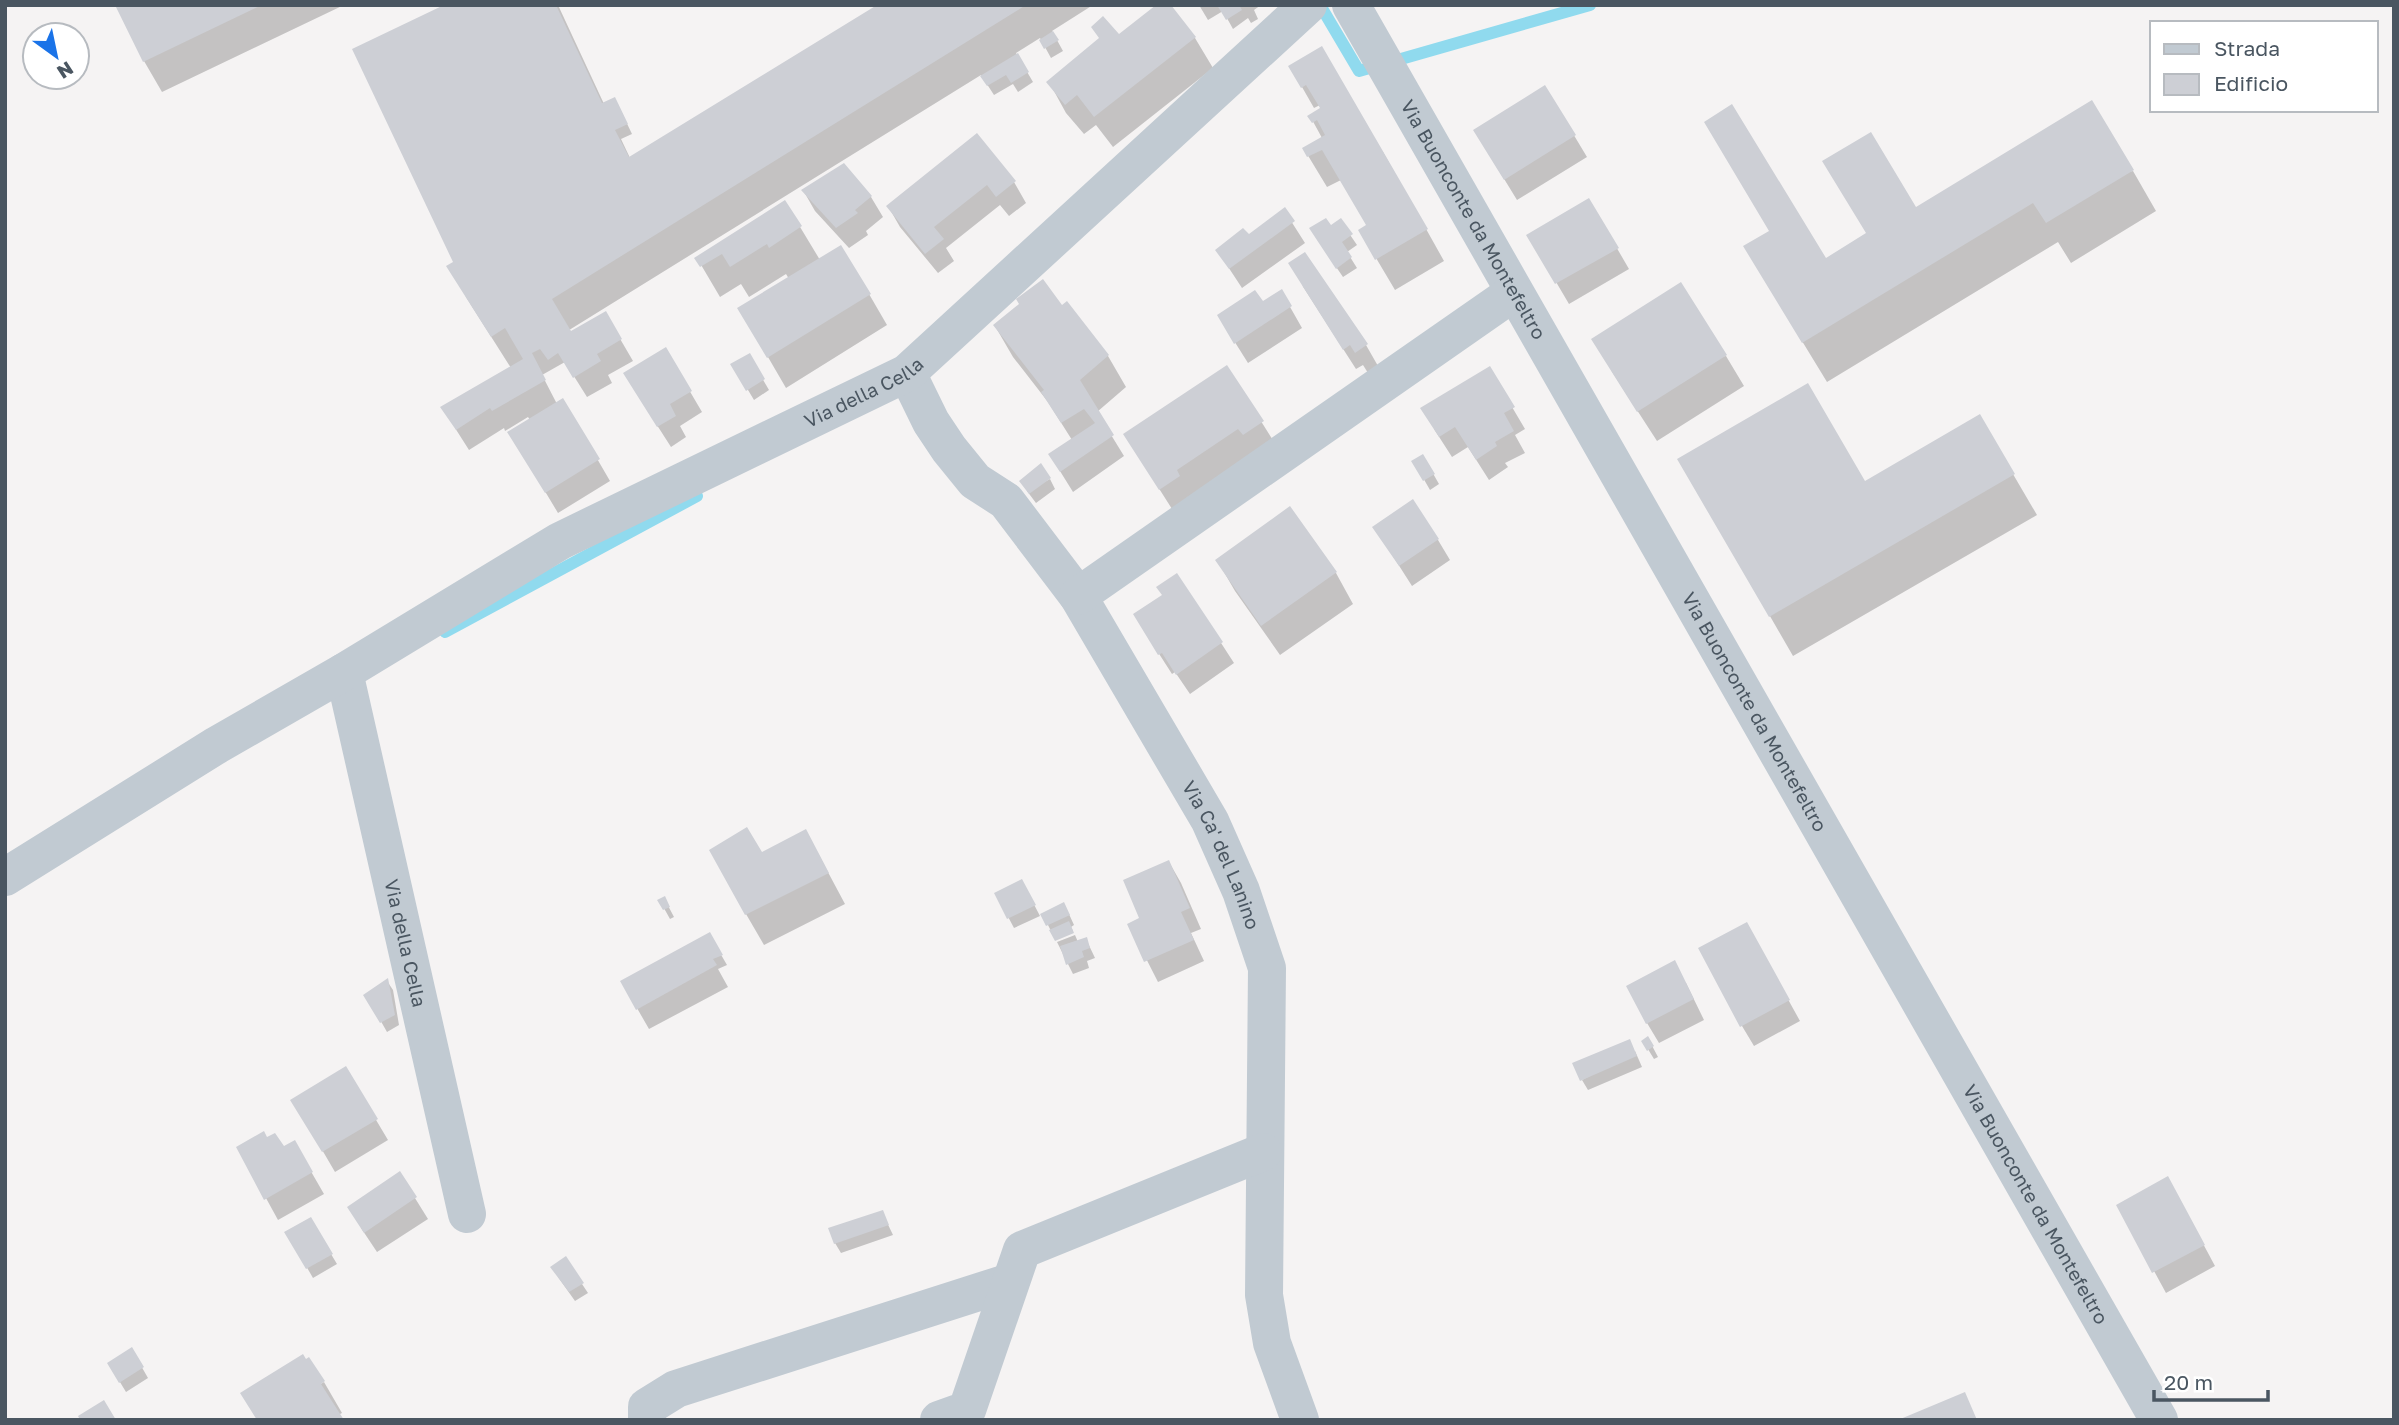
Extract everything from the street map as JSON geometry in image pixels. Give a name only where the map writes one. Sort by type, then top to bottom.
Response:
[{"type":"street","name":"Via della Cella","points":[[5,877],[217,745],[344,672],[560,541],[907,373],[1308,5]]},
{"type":"street","name":"Via Buonconte da Montefeltro","points":[[1351,5],[1513,293],[2159,1420]]},
{"type":"street","points":[[1078,596],[1513,293]]},
{"type":"street","name":"Via Ca' del Lanino","points":[[907,373],[930,422],[948,449],[975,481],[1006,501],[1078,596],[1210,821],[1241,891],[1267,968],[1263,1152],[1264,1295],[1272,1343],[1300,1420]]},
{"type":"street","name":"Via della Cella","points":[[344,672],[467,1214]]},
{"type":"street","points":[[939,1420],[967,1410],[1021,1250],[1263,1152]]},
{"type":"street","points":[[647,1420],[646,1407],[676,1389],[1010,1282]]},
{"type":"building","points":[[115,5],[262,5],[143,62]]},
{"type":"building","points":[[444,5],[556,5],[602,103],[615,97],[628,124],[615,130],[629,157],[877,5],[1026,5],[552,299],[571,331],[606,311],[622,339],[597,354],[601,361],[573,378],[558,353],[548,360],[540,349],[532,353],[546,380],[492,411],[490,408],[456,430],[440,407],[523,359],[505,328],[491,337],[446,266],[453,262],[352,49]]},
{"type":"building","points":[[1156,5],[1171,5],[1196,37],[1094,117],[1077,95],[1065,105],[1046,82],[1099,38],[1091,27],[1103,16],[1119,34]]},
{"type":"building","points":[[1217,5],[1239,5],[1242,10],[1226,20]]},
{"type":"building","points":[[1053,31],[1059,40],[1044,49],[1039,40]]},
{"type":"building","points":[[1322,46],[1428,229],[1375,260],[1358,230],[1366,225],[1322,150],[1307,157],[1302,148],[1325,135],[1317,120],[1312,123],[1307,116],[1320,108],[1306,85],[1301,88],[1288,66]]},
{"type":"building","points":[[1018,53],[1029,72],[1011,83],[1006,75],[987,86],[980,76]]},
{"type":"building","points":[[1545,85],[1576,135],[1504,180],[1473,130]]},
{"type":"building","points":[[2092,100],[2134,170],[2046,223],[2033,203],[1802,343],[1743,246],[1769,231],[1704,122],[1732,104],[1826,258],[1866,233],[1822,161],[1871,132],[1916,207]]},
{"type":"building","points":[[977,133],[1016,181],[996,197],[987,185],[934,227],[944,239],[925,254],[886,206]]},
{"type":"building","points":[[844,163],[872,196],[855,210],[858,213],[836,228],[801,190]]},
{"type":"building","points":[[1589,198],[1619,248],[1555,284],[1526,235]]},
{"type":"building","points":[[785,200],[802,226],[769,248],[767,244],[730,267],[722,254],[700,267],[694,258]]},
{"type":"building","points":[[1285,207],[1295,221],[1229,269],[1215,250],[1243,228],[1249,234]]},
{"type":"building","points":[[1326,218],[1331,225],[1341,218],[1353,234],[1342,242],[1352,257],[1336,269],[1309,228]]},
{"type":"building","points":[[841,245],[871,294],[767,358],[737,308]]},
{"type":"building","points":[[1305,252],[1368,344],[1355,353],[1350,345],[1343,350],[1288,263]]},
{"type":"building","points":[[1043,279],[1062,305],[1067,301],[1109,355],[1080,380],[1114,435],[1060,472],[1048,454],[1095,423],[1084,409],[1061,423],[1041,392],[1044,390],[993,325],[1019,304],[1016,299]]},
{"type":"building","points":[[1681,282],[1727,355],[1637,412],[1591,339]]},
{"type":"building","points":[[1282,289],[1292,306],[1234,344],[1217,315],[1255,290],[1263,301]]},
{"type":"building","points":[[666,347],[692,391],[670,404],[676,416],[657,427],[623,373]]},
{"type":"building","points":[[750,353],[765,379],[746,391],[730,364]]},
{"type":"building","points":[[1227,365],[1264,421],[1243,435],[1238,429],[1177,470],[1180,476],[1159,490],[1123,434]]},
{"type":"building","points":[[1490,366],[1515,407],[1504,413],[1514,431],[1495,442],[1497,446],[1476,460],[1455,427],[1439,437],[1420,408]]},
{"type":"building","points":[[1808,383],[1865,481],[1980,414],[2015,474],[1769,617],[1677,459]]},
{"type":"building","points":[[563,398],[600,459],[545,493],[507,432]]},
{"type":"building","points":[[1423,454],[1435,474],[1423,481],[1411,461]]},
{"type":"building","points":[[1041,463],[1051,478],[1029,494],[1019,481]]},
{"type":"building","points":[[1413,499],[1439,539],[1399,566],[1372,527]]},
{"type":"building","points":[[1290,506],[1337,572],[1261,626],[1215,560]]},
{"type":"building","points":[[1177,573],[1223,642],[1176,675],[1162,653],[1158,655],[1133,614],[1162,595],[1156,587]]},
{"type":"building","points":[[747,827],[762,852],[806,829],[829,873],[745,915],[709,850]]},
{"type":"building","points":[[1169,860],[1190,908],[1181,912],[1194,940],[1144,962],[1127,924],[1139,918],[1123,880]]},
{"type":"building","points":[[1022,879],[1036,905],[1007,919],[994,893]]},
{"type":"building","points":[[665,896],[670,907],[663,910],[657,900]]},
{"type":"building","points":[[1064,902],[1070,915],[1046,926],[1040,914]]},
{"type":"building","points":[[1069,921],[1074,933],[1055,941],[1049,930]]},
{"type":"building","points":[[1747,922],[1790,1000],[1740,1027],[1698,948]]},
{"type":"building","points":[[710,932],[723,955],[713,959],[717,965],[636,1010],[620,981]]},
{"type":"building","points":[[1087,937],[1090,948],[1082,951],[1084,957],[1066,965],[1060,946]]},
{"type":"building","points":[[1675,960],[1694,999],[1646,1024],[1626,986]]},
{"type":"building","points":[[388,978],[395,1015],[380,1023],[363,995]]},
{"type":"building","points":[[1648,1036],[1654,1046],[1647,1051],[1641,1041]]},
{"type":"building","points":[[1630,1039],[1637,1056],[1580,1081],[1572,1063]]},
{"type":"building","points":[[346,1066],[378,1119],[322,1152],[290,1100]]},
{"type":"building","points":[[264,1131],[267,1137],[275,1133],[284,1146],[295,1140],[313,1172],[264,1200],[236,1147]]},
{"type":"building","points":[[400,1171],[417,1197],[364,1233],[347,1207]]},
{"type":"building","points":[[2168,1176],[2205,1245],[2152,1273],[2116,1205]]},
{"type":"building","points":[[883,1210],[889,1225],[834,1244],[828,1228]]},
{"type":"building","points":[[311,1217],[333,1254],[306,1269],[284,1232]]},
{"type":"building","points":[[566,1256],[584,1283],[569,1292],[550,1267]]},
{"type":"building","points":[[132,1347],[144,1367],[119,1383],[107,1363]]},
{"type":"building","points":[[303,1354],[306,1359],[309,1357],[325,1381],[321,1384],[344,1420],[257,1420],[240,1393]]},
{"type":"building","points":[[1965,1392],[1977,1420],[1898,1420]]},
{"type":"building","points":[[104,1400],[116,1420],[80,1420],[78,1416]]},
{"type":"waterway","points":[[1320,5],[1359,71],[1590,5]]},
{"type":"waterway","points":[[445,632],[697,496]]}]
